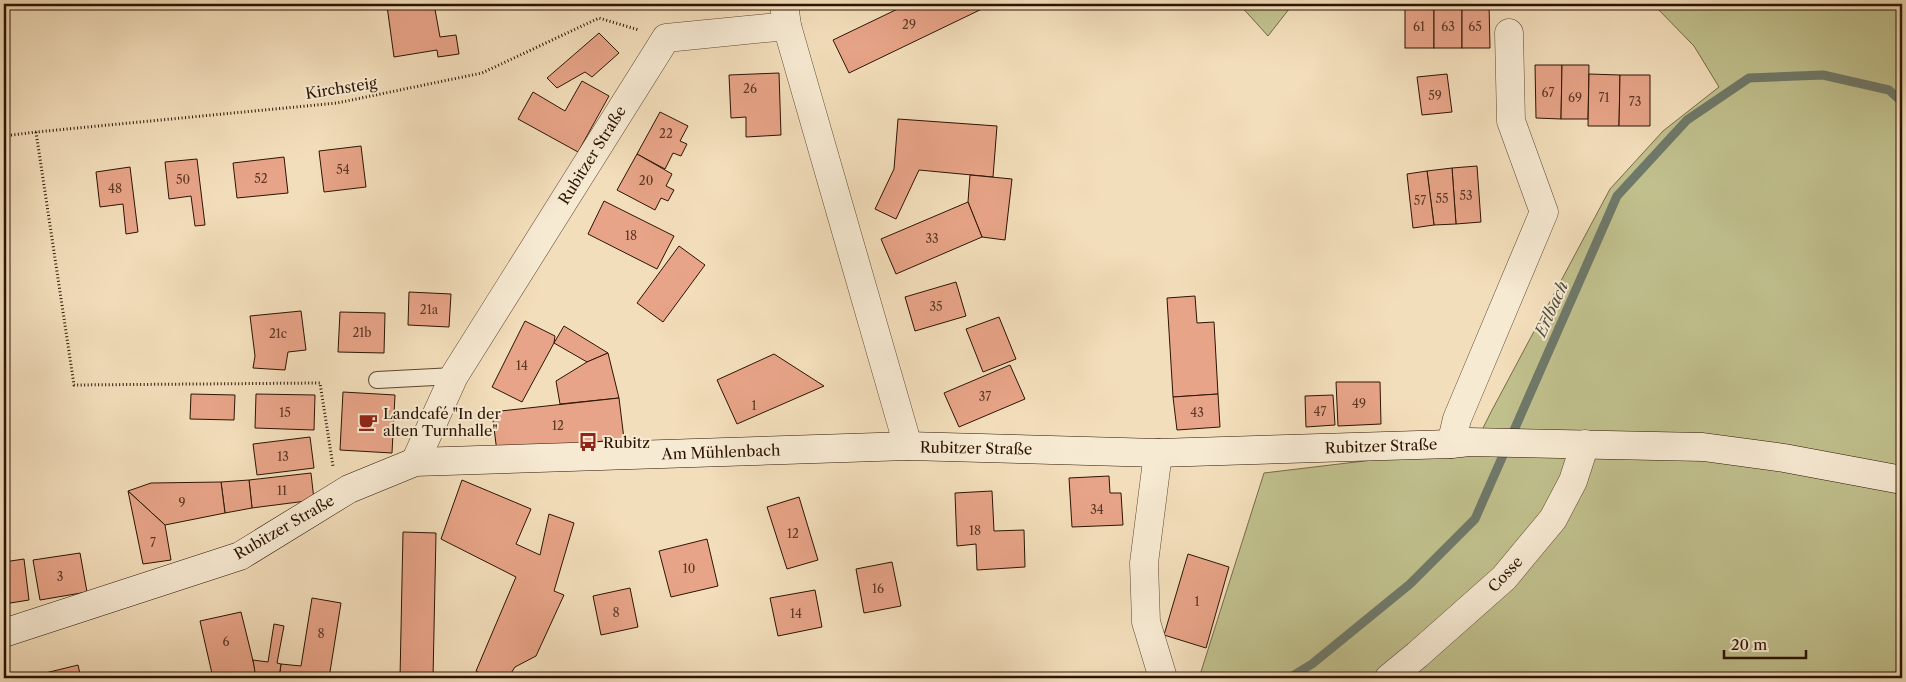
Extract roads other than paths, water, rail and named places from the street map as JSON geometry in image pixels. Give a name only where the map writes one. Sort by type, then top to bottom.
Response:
[{"type":"street","name":"Rubitzer Straße","points":[[4,633],[240,556],[349,489],[415,462],[454,376],[666,38],[786,15],[908,446],[1158,453],[1460,443],[1458,419],[1544,212],[1511,120],[1509,33]]},
{"type":"street","points":[[1460,443],[1703,447],[1784,458],[1902,480]]},
{"type":"street","name":"Cosse","points":[[1389,678],[1418,656],[1504,578],[1553,519],[1573,481],[1585,444]]},
{"type":"street","name":"Am Mühlenbach","points":[[415,462],[908,446]]},
{"type":"street","points":[[1158,453],[1144,563],[1146,622],[1164,678]]},
{"type":"lane","points":[[377,380],[454,376]]},
{"type":"waterway","name":"Erlbach","points":[[1289,678],[1312,664],[1410,584],[1475,519],[1617,196],[1687,120],[1749,78],[1823,75],[1889,90],[1902,102]]},
{"type":"place","name":"Landcafé \"In der alten Turnhalle\"","points":[[368,422]]},
{"type":"place","name":"Rubitz","points":[[588,442]]}]
